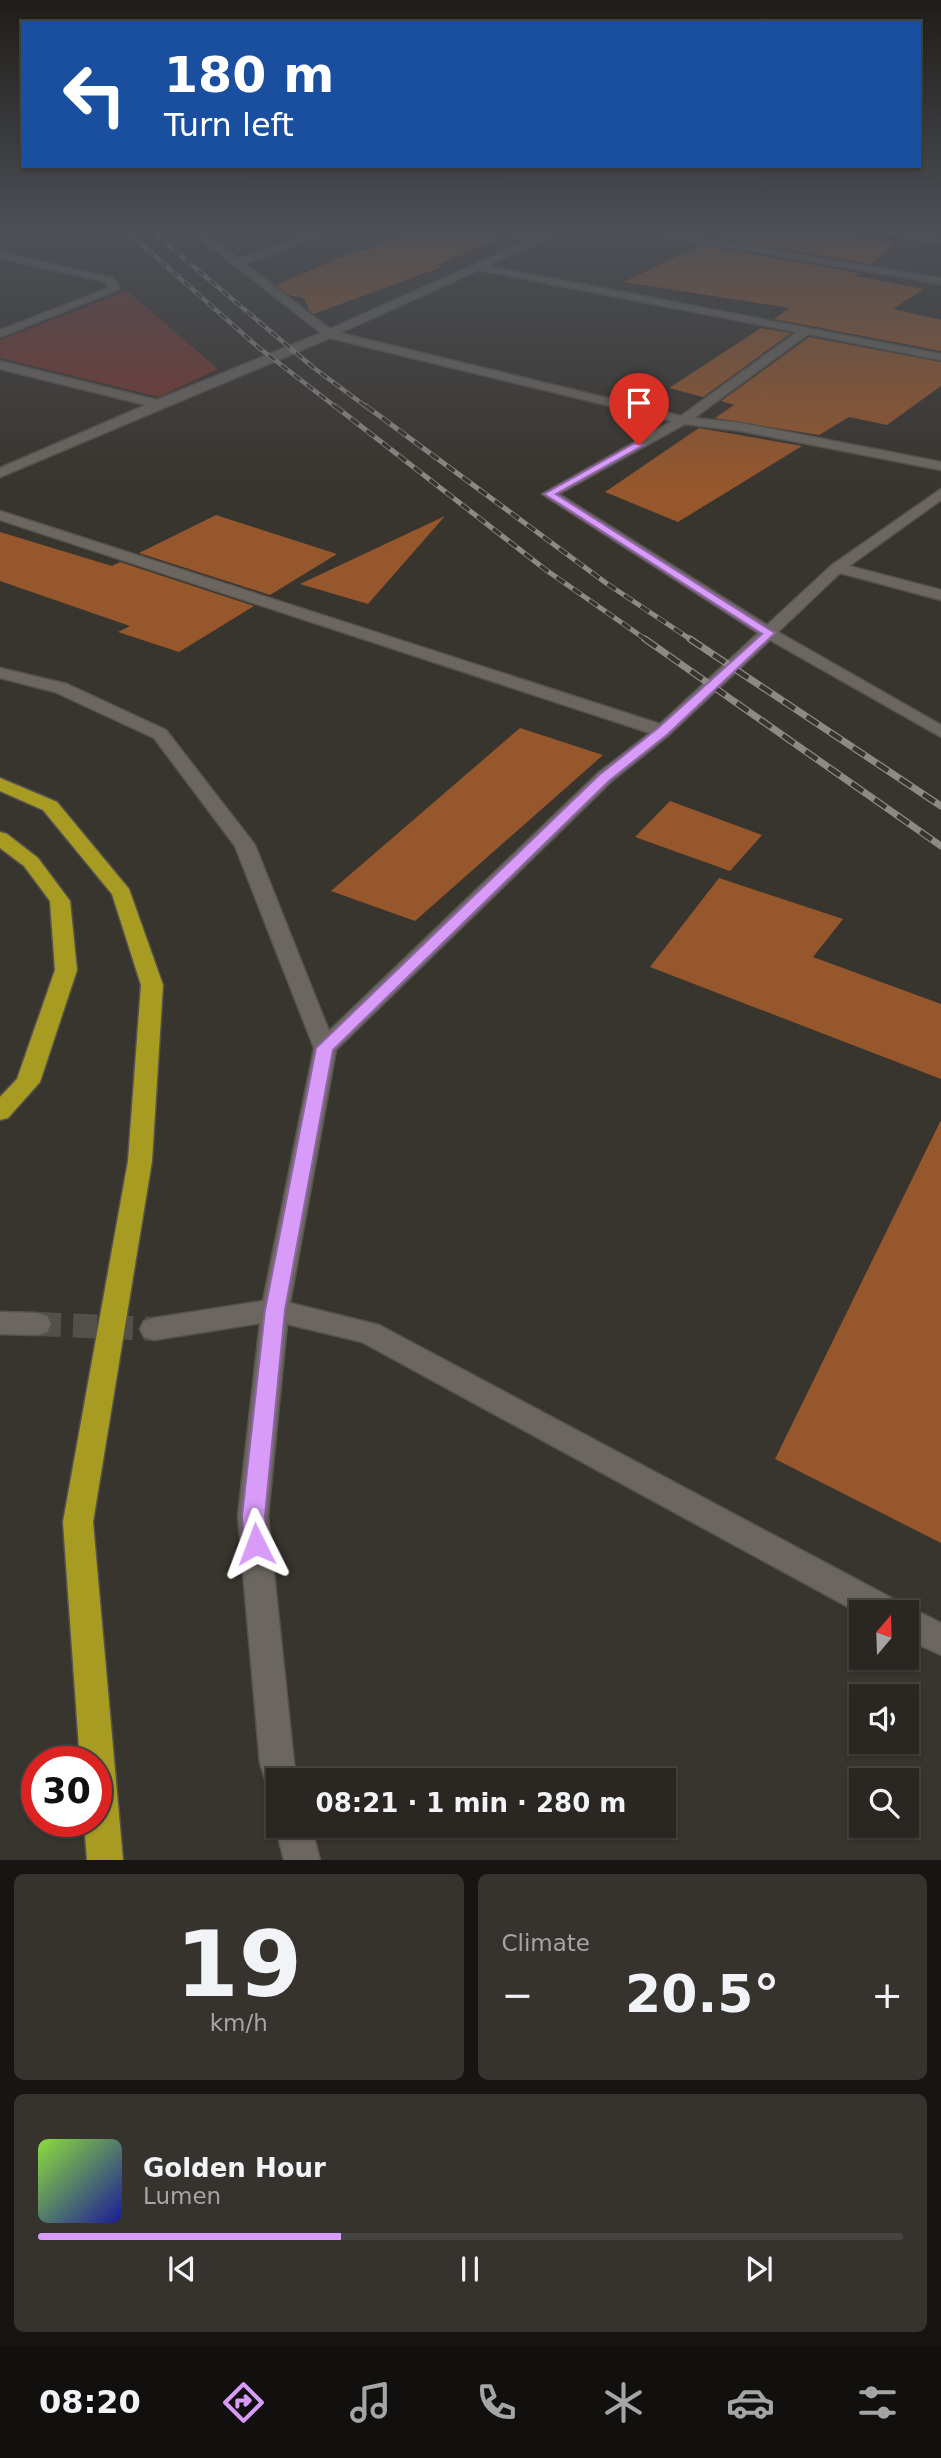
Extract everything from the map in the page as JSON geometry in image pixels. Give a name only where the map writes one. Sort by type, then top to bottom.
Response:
[{"type":"highway","points":[[0,784],[50,806],[122,893],[152,985],[140,1161],[78,1522],[105,1860]]},
{"type":"highway","points":[[0,838],[31,862],[60,901],[66,970],[28,1082],[0,1112]]},
{"type":"street","points":[[0,334],[47,316]]},
{"type":"street","points":[[305,316],[329,334],[683,420],[741,427],[941,466]]},
{"type":"street","points":[[0,473],[368,316]]},
{"type":"street","points":[[729,316],[941,357]]},
{"type":"street","points":[[806,331],[683,420],[549,494],[769,633],[941,732]]},
{"type":"street","points":[[0,365],[158,404]]},
{"type":"street","points":[[325,1048],[604,778],[663,731],[837,568],[941,494]]},
{"type":"street","points":[[0,515],[663,731]]},
{"type":"street","points":[[837,568],[941,595]]},
{"type":"street","points":[[0,673],[61,688],[160,734],[245,845],[325,1048],[275,1310],[253,1516],[278,1768]]},
{"type":"street","points":[[154,1329],[275,1310],[369,1333],[866,1600]]},
{"type":"street","points":[[0,1322],[37,1324]]},
{"type":"street","points":[[919,1629],[941,1640]]},
{"type":"street","points":[[296,1838],[302,1860]]},
{"type":"shaded area","points":[[63,316],[156,316],[218,369],[159,397],[0,358],[0,340]]},
{"type":"building","points":[[779,316],[923,316],[941,320],[941,351],[774,319]]},
{"type":"building","points":[[761,328],[791,333],[703,397],[669,388]]},
{"type":"building","points":[[809,337],[941,362],[941,386],[887,425],[849,417],[819,435],[715,418],[734,405],[721,401]]},
{"type":"building","points":[[699,428],[802,446],[678,522],[605,492]]},
{"type":"building","points":[[216,515],[337,554],[270,595],[139,553]]},
{"type":"building","points":[[445,516],[368,604],[300,584]]},
{"type":"building","points":[[0,532],[112,566],[120,562],[254,606],[179,652],[118,632],[130,626],[0,581]]},
{"type":"building","points":[[520,728],[603,755],[415,921],[331,891]]},
{"type":"building","points":[[670,801],[762,835],[730,871],[635,837]]},
{"type":"building","points":[[719,878],[843,919],[813,957],[941,1004],[941,1079],[650,967]]},
{"type":"building","points":[[941,1120],[941,1543],[775,1459]]},
{"type":"tunnel","points":[[37,1324],[154,1329]]},
{"type":"railway","points":[[223,316],[337,408]]},
{"type":"railway","points":[[252,316],[314,368],[368,408]]},
{"type":"railway","points":[[335,406],[546,570],[648,641]]},
{"type":"railway","points":[[366,406],[606,583],[690,639]]},
{"type":"railway","points":[[645,639],[941,846]]},
{"type":"railway","points":[[690,639],[941,806]]},
{"type":"route","points":[[256,1544],[253,1516],[275,1310],[325,1048],[604,778],[663,731],[769,633],[549,494],[639,445]]}]
